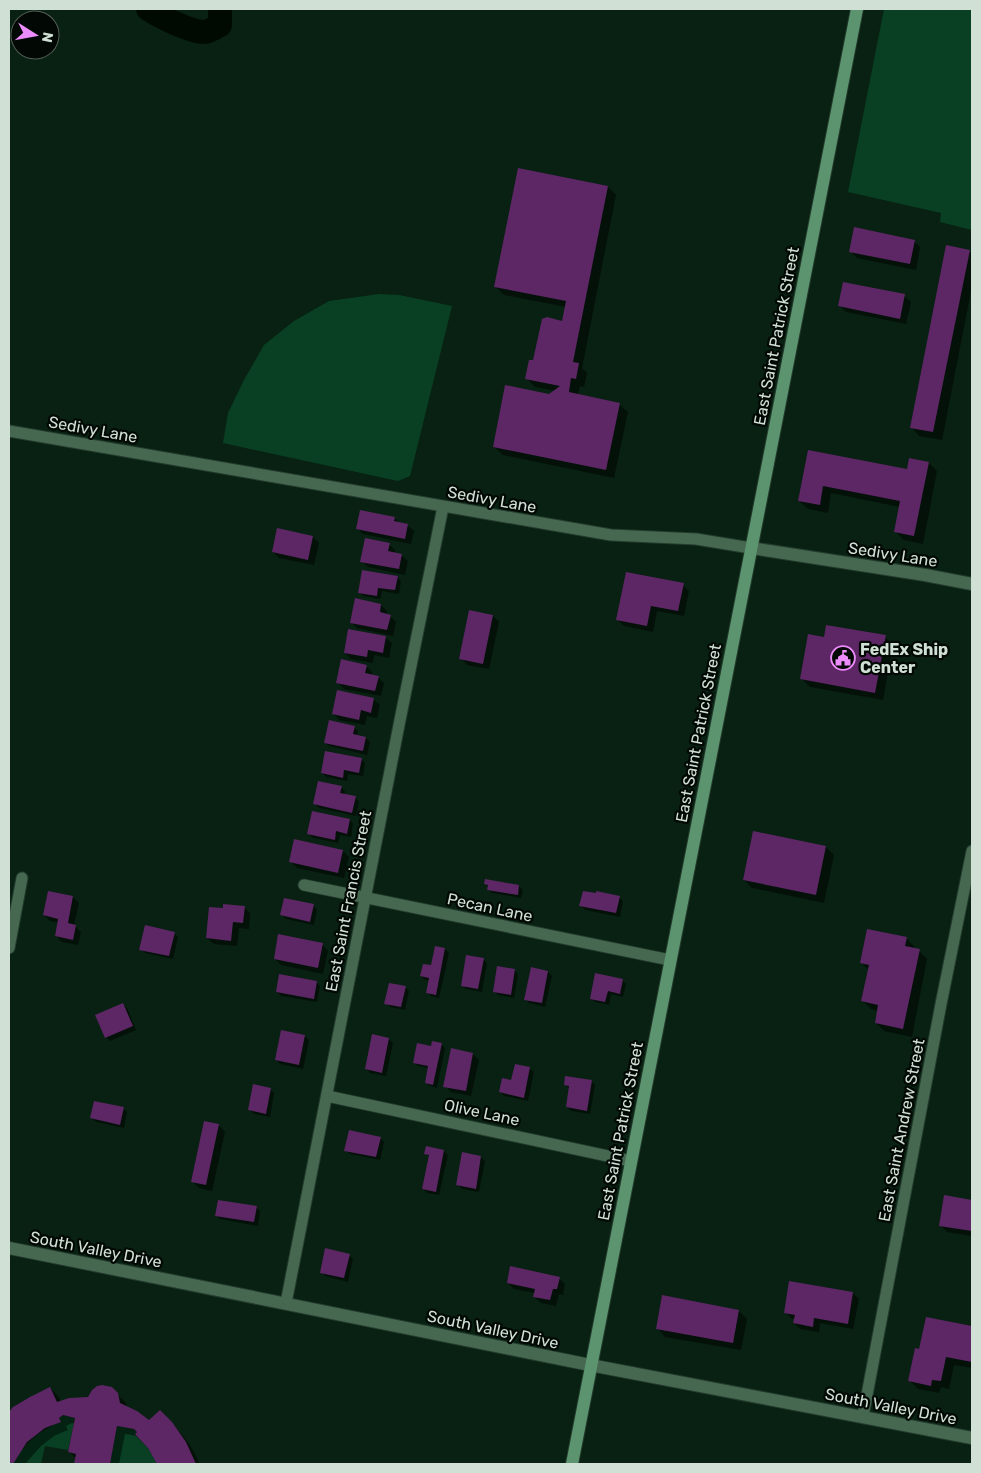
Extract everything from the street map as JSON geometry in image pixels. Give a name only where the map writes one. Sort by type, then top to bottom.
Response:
[{"type":"main road","name":"East Saint Patrick Street","points":[[572,1464],[857,9]]},
{"type":"street","name":"Sedivy Lane","points":[[9,431],[610,535],[696,539],[972,584]]},
{"type":"street","name":"East Saint Francis Street","points":[[286,1303],[443,507]]},
{"type":"street","name":"East Saint Andrew Street","points":[[863,1416],[972,851]]},
{"type":"street","points":[[9,948],[22,878]]},
{"type":"street","name":"Pecan Lane","points":[[304,885],[670,960]]},
{"type":"street","name":"Olive Lane","points":[[327,1096],[631,1161]]},
{"type":"street","name":"South Valley Drive","points":[[9,1248],[590,1365],[972,1438]]},
{"type":"green space","points":[[884,9],[972,9],[972,230],[940,222],[941,213],[848,192]]},
{"type":"green space","points":[[379,294],[399,295],[452,306],[410,476],[398,481],[223,443],[228,413],[264,345],[294,321],[329,301]]},
{"type":"green space","points":[[63,1415],[75,1418],[68,1450],[45,1446],[41,1464],[13,1464],[27,1444],[45,1429],[60,1422],[59,1418]]},
{"type":"green space","points":[[117,1426],[134,1429],[137,1432],[135,1435],[148,1448],[157,1464],[110,1464]]},
{"type":"building","points":[[518,168],[608,186],[573,362],[579,363],[576,379],[571,378],[569,392],[620,403],[606,470],[493,447],[505,385],[549,394],[560,386],[525,379],[529,360],[533,360],[542,319],[547,317],[562,321],[566,301],[494,287]]},
{"type":"building","points":[[854,227],[915,240],[910,264],[849,252]]},
{"type":"building","points":[[946,245],[970,250],[933,432],[910,428]]},
{"type":"building","points":[[843,282],[905,294],[900,319],[838,306]]},
{"type":"building","points":[[808,450],[907,469],[909,458],[929,462],[914,536],[894,532],[900,501],[823,486],[820,505],[798,501]]},
{"type":"building","points":[[360,510],[395,517],[394,521],[408,524],[405,539],[356,529]]},
{"type":"building","points":[[277,528],[313,536],[308,560],[272,552]]},
{"type":"building","points":[[365,538],[390,543],[388,551],[402,554],[399,569],[360,562]]},
{"type":"building","points":[[362,570],[398,576],[395,590],[378,588],[377,596],[358,593]]},
{"type":"building","points":[[626,572],[684,583],[678,611],[651,606],[647,626],[616,620]]},
{"type":"building","points":[[355,598],[381,604],[380,612],[391,615],[387,630],[350,623]]},
{"type":"building","points":[[469,610],[493,615],[483,664],[459,659]]},
{"type":"building","name":"FedEx Ship Center","points":[[826,625],[886,635],[875,693],[800,679],[808,634],[824,637]]},
{"type":"building","points":[[348,629],[386,636],[383,653],[368,650],[367,657],[344,653]]},
{"type":"building","points":[[341,659],[367,665],[365,673],[379,676],[375,691],[336,683]]},
{"type":"building","points":[[337,690],[374,698],[371,713],[361,710],[359,720],[332,714]]},
{"type":"building","points":[[329,720],[355,726],[353,734],[366,737],[363,751],[324,743]]},
{"type":"building","points":[[325,751],[362,758],[359,773],[344,770],[343,778],[321,773]]},
{"type":"building","points":[[318,781],[342,786],[340,793],[356,796],[352,813],[313,804]]},
{"type":"building","points":[[312,811],[350,819],[347,834],[336,831],[335,840],[307,834]]},
{"type":"building","points":[[753,831],[826,846],[816,895],[743,880]]},
{"type":"building","points":[[294,839],[343,850],[338,873],[289,862]]},
{"type":"building","points":[[485,879],[519,885],[518,895],[487,890],[488,885],[484,884]]},
{"type":"building","points":[[48,891],[73,896],[68,923],[76,925],[73,940],[55,936],[58,919],[43,915]]},
{"type":"building","points":[[583,891],[596,893],[596,891],[620,896],[616,913],[579,906]]},
{"type":"building","points":[[284,898],[314,904],[310,922],[280,915]]},
{"type":"building","points":[[223,904],[245,906],[243,923],[233,922],[231,941],[206,938],[209,907],[223,908]]},
{"type":"building","points":[[145,925],[175,932],[169,956],[139,950]]},
{"type":"building","points":[[867,929],[907,937],[905,946],[920,949],[903,1029],[875,1023],[878,1005],[861,1001],[869,965],[860,963]]},
{"type":"building","points":[[278,934],[323,943],[318,968],[274,959]]},
{"type":"building","points":[[435,946],[445,948],[436,995],[426,993],[429,978],[420,976],[423,964],[431,965]]},
{"type":"building","points":[[466,955],[484,958],[478,989],[461,986]]},
{"type":"building","points":[[497,966],[515,969],[511,995],[493,992]]},
{"type":"building","points":[[531,967],[548,971],[542,1003],[524,1000]]},
{"type":"building","points":[[595,973],[623,979],[620,994],[608,991],[605,1002],[590,999]]},
{"type":"building","points":[[279,974],[317,981],[314,999],[276,992]]},
{"type":"building","points":[[389,983],[406,986],[401,1007],[384,1004]]},
{"type":"building","points":[[123,1003],[133,1026],[105,1038],[95,1015]]},
{"type":"building","points":[[281,1030],[305,1035],[299,1065],[275,1060]]},
{"type":"building","points":[[372,1034],[389,1038],[382,1073],[365,1069]]},
{"type":"building","points":[[432,1041],[442,1043],[433,1085],[425,1083],[428,1066],[413,1063],[417,1043],[431,1046]]},
{"type":"building","points":[[451,1048],[473,1053],[466,1091],[443,1087]]},
{"type":"building","points":[[515,1064],[530,1067],[524,1098],[499,1092],[502,1078],[511,1080]]},
{"type":"building","points":[[565,1076],[592,1080],[587,1111],[566,1107],[569,1086],[564,1085]]},
{"type":"building","points":[[253,1084],[271,1088],[266,1114],[248,1110]]},
{"type":"building","points":[[94,1101],[124,1107],[120,1125],[90,1118]]},
{"type":"building","points":[[204,1121],[219,1124],[206,1185],[191,1182]]},
{"type":"building","points":[[349,1130],[381,1137],[376,1157],[344,1151]]},
{"type":"building","points":[[426,1146],[444,1150],[436,1192],[422,1189],[429,1155],[424,1154]]},
{"type":"building","points":[[462,1152],[481,1156],[476,1189],[456,1185]]},
{"type":"building","points":[[944,1195],[972,1200],[972,1231],[939,1226]]},
{"type":"building","points":[[218,1200],[257,1206],[254,1222],[215,1216]]},
{"type":"building","points":[[325,1248],[350,1254],[344,1278],[320,1273]]},
{"type":"building","points":[[510,1266],[560,1277],[557,1289],[553,1289],[550,1300],[533,1297],[535,1289],[507,1283]]},
{"type":"building","points":[[789,1281],[853,1292],[848,1324],[814,1318],[813,1327],[793,1323],[795,1315],[784,1313]]},
{"type":"building","points":[[662,1295],[739,1310],[733,1343],[656,1329]]},
{"type":"building","points":[[926,1317],[972,1326],[972,1362],[946,1357],[941,1381],[932,1380],[931,1386],[908,1381],[915,1348],[919,1349]]},
{"type":"building","points":[[102,1385],[112,1387],[118,1393],[120,1403],[137,1411],[149,1420],[160,1410],[172,1422],[186,1442],[196,1464],[157,1464],[148,1448],[135,1434],[137,1432],[134,1429],[117,1426],[110,1464],[74,1464],[76,1454],[68,1452],[75,1418],[63,1415],[59,1418],[61,1422],[45,1428],[27,1442],[13,1464],[9,1464],[9,1412],[13,1407],[50,1387],[57,1402],[69,1398],[88,1397],[92,1390]]},
{"type":"waterway","points":[[148,9],[167,20],[200,32],[211,30],[220,25],[220,9]]},
{"type":"place","name":"FedEx Ship Center","points":[[843,658]]}]
